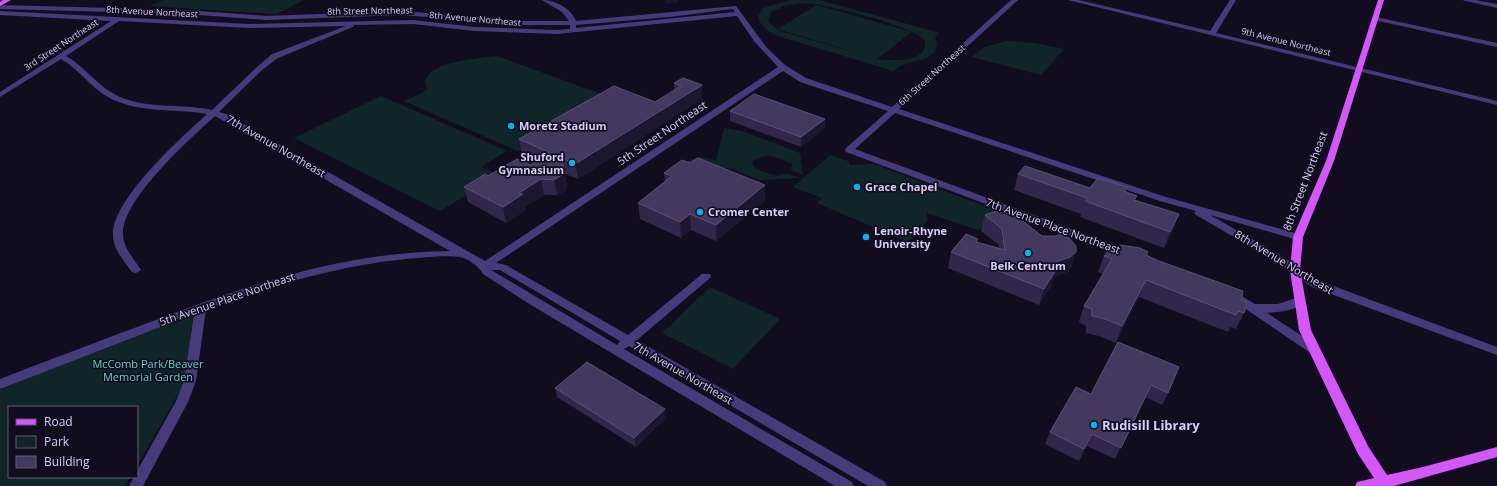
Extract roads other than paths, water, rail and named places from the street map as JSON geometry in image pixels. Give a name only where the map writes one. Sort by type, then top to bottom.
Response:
[{"type":"main road","points":[[0,4],[8,0]]},
{"type":"main road","name":"8th Street Northeast","points":[[1381,0],[1330,161],[1298,237],[1295,270],[1305,330],[1313,349],[1363,450],[1385,483]]},
{"type":"main road","points":[[1362,486],[1385,483],[1497,452]]},
{"type":"street","points":[[545,0],[568,13],[574,23],[573,32]]},
{"type":"street","name":"6th Street Northeast","points":[[849,150],[1015,0]]},
{"type":"street","name":"9th Avenue Northeast","points":[[1072,0],[1497,103]]},
{"type":"street","points":[[1212,33],[1233,0]]},
{"type":"street","points":[[1465,0],[1497,6]]},
{"type":"street","points":[[733,3],[766,52],[782,68],[795,76],[821,87],[1163,199],[1298,237]]},
{"type":"street","name":"8th Avenue Northeast","points":[[0,7],[186,12],[266,18],[402,13],[524,23],[574,23],[733,3]]},
{"type":"street","name":"3rd Street Northeast","points":[[0,95],[132,11]]},
{"type":"street","name":"8th Street Northeast","points":[[0,13],[249,26],[413,22],[508,31],[573,32],[739,14]]},
{"type":"street","points":[[136,270],[120,248],[118,240],[119,226],[124,212],[155,170],[275,57],[357,24],[367,14]]},
{"type":"street","points":[[1376,19],[1497,44]]},
{"type":"street","name":"7th Avenue Northeast","points":[[61,56],[78,66],[99,87],[120,100],[141,105],[214,113],[223,116],[485,266],[502,268],[880,486]]},
{"type":"street","name":"5th Street Northeast","points":[[485,266],[782,68]]},
{"type":"street","name":"7th Avenue Place Northeast","points":[[849,150],[1137,257]]},
{"type":"street","name":"8th Avenue Northeast","points":[[1163,199],[1201,214],[1225,227],[1316,284],[1353,300],[1497,351]]},
{"type":"street","name":"5th Avenue Place Northeast","points":[[0,384],[201,307],[285,277],[344,263],[404,255],[463,254]]},
{"type":"street","name":"7th Avenue Northeast","points":[[485,266],[487,272],[495,277],[847,486]]},
{"type":"street","points":[[617,350],[706,276]]},
{"type":"street","points":[[1226,291],[1254,308],[1313,349]]},
{"type":"street","points":[[1254,308],[1279,309],[1290,306],[1299,301]]},
{"type":"street","points":[[136,486],[182,402],[190,381],[201,307]]},
{"type":"place","name":"Moretz Stadium","points":[[511,126]]},
{"type":"place","name":"Shuford Gymnasium","points":[[572,163]]},
{"type":"place","name":"Grace Chapel","points":[[857,187]]},
{"type":"place","name":"Cromer Center","points":[[700,212]]},
{"type":"place","name":"Lenoir-Rhyne University","points":[[866,237]]},
{"type":"place","name":"Belk Centrum","points":[[1028,253]]},
{"type":"place","name":"Rudisill Library","points":[[1094,425]]},
{"type":"park label","name":"McComb Park/Beaver Memorial Garden","points":[[148,370]]}]
